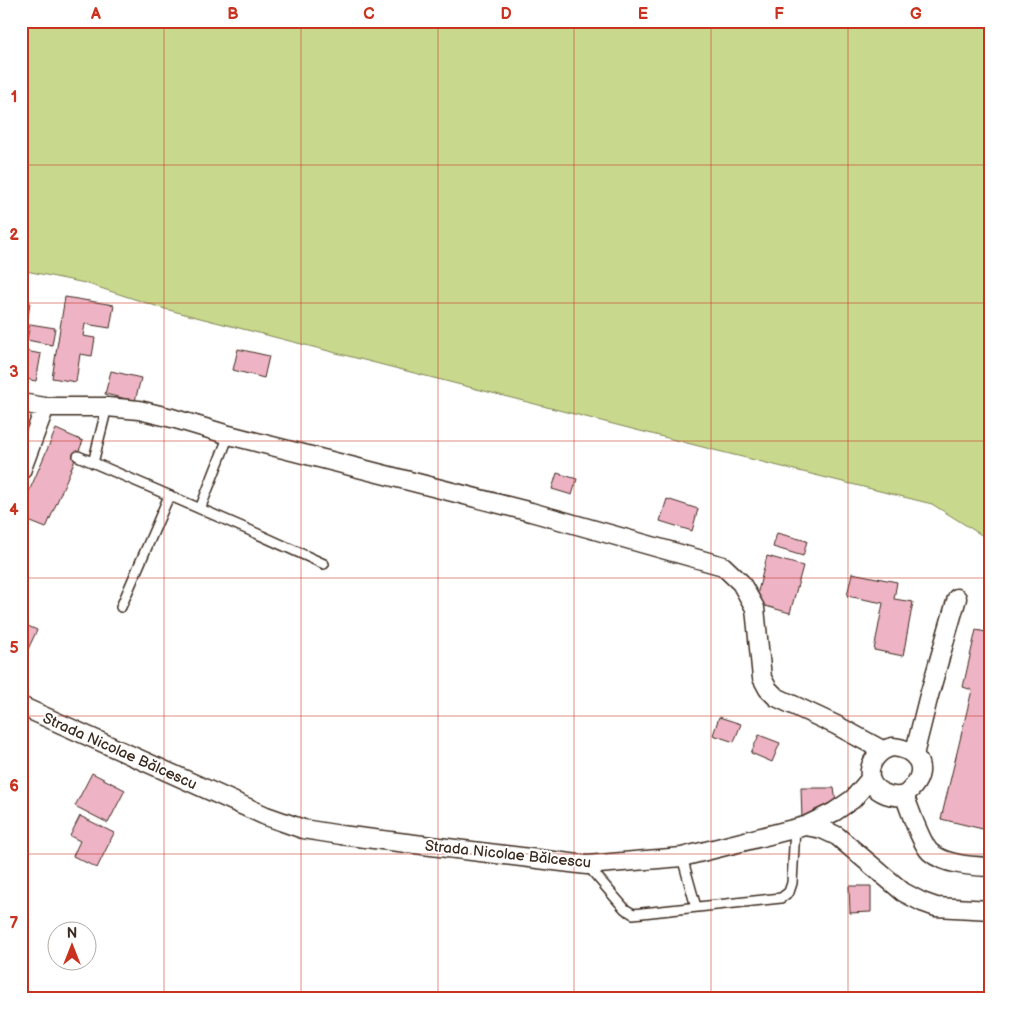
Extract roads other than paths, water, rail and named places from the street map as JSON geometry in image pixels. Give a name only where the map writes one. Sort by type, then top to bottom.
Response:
[{"type":"street","points":[[21,403],[45,406],[107,406],[140,410],[229,435],[531,512],[723,566],[741,583],[755,608],[762,678],[768,689],[776,697],[882,750]]},
{"type":"street","points":[[21,471],[45,406]]},
{"type":"street","points":[[914,755],[928,699],[958,598]]},
{"type":"street","name":"Strada Nicolae Bălcescu","points":[[21,706],[266,816],[303,829],[586,865],[682,857],[800,827],[822,829],[836,836],[903,892],[922,902],[936,907],[991,910]]},
{"type":"street","points":[[887,748],[900,748],[914,755],[918,761],[920,773],[916,783],[909,792],[904,795],[892,796],[879,791],[870,779],[872,762],[876,756],[887,748]]},
{"type":"street","points":[[800,827],[834,812],[853,799],[870,779]]},
{"type":"street","points":[[904,795],[919,834],[930,852],[945,860],[963,865],[991,867]]},
{"type":"lane","points":[[93,463],[107,406]]},
{"type":"lane","points":[[200,509],[229,435]]},
{"type":"lane","points":[[78,456],[324,564]]},
{"type":"lane","points":[[121,607],[169,496]]},
{"type":"lane","points":[[586,865],[625,909],[633,914],[781,898],[790,892],[800,827]]},
{"type":"lane","points":[[682,857],[696,907]]}]
